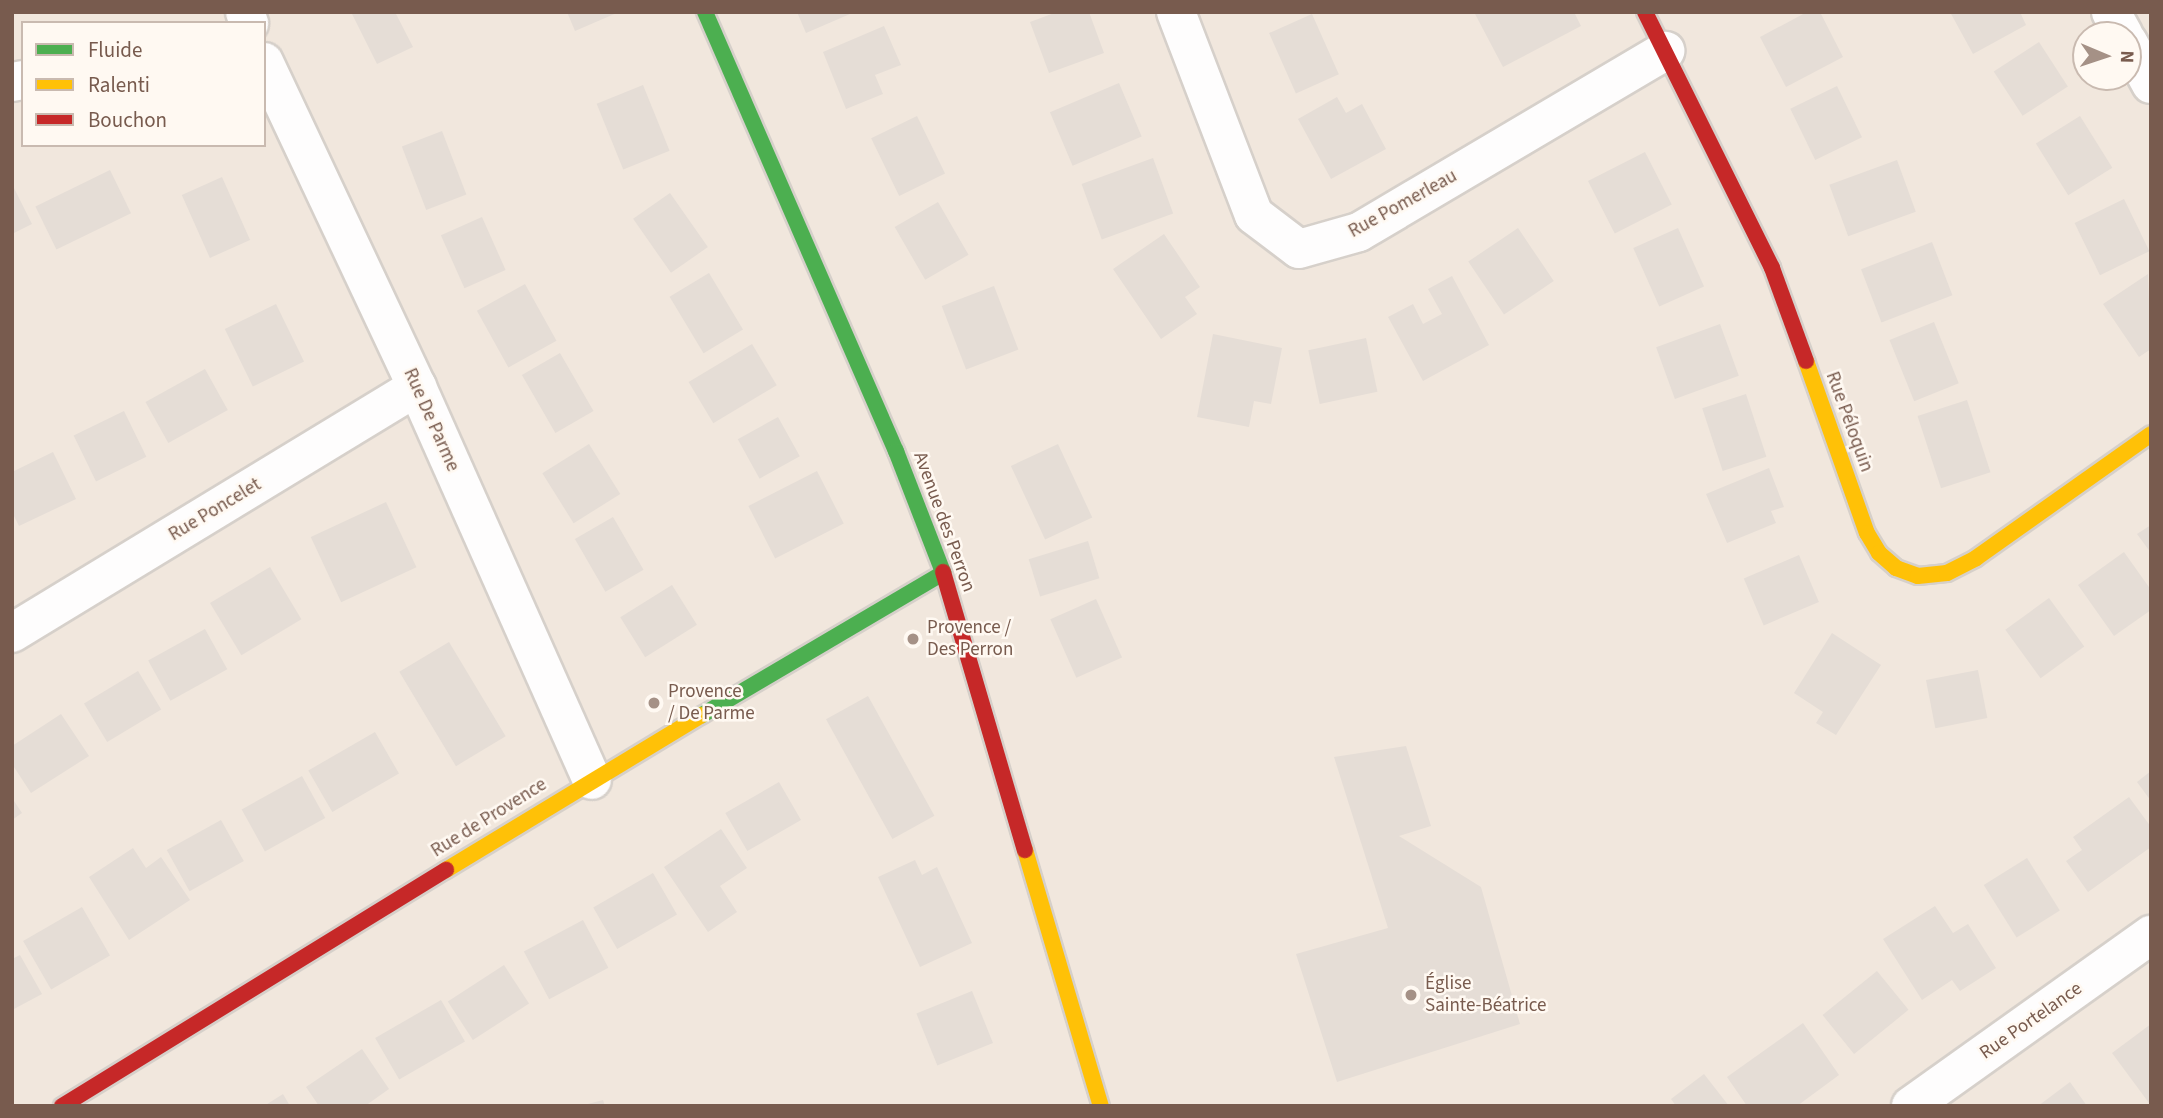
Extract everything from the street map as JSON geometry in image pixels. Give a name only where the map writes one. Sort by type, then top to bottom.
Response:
[{"type":"street","name":"Avenue des Perron","points":[[705,12],[896,451],[943,573],[1101,1106]]},
{"type":"street","name":"Rue Pomerleau","points":[[1175,12],[1254,215],[1299,248],[1359,232],[1665,51]]},
{"type":"street","name":"Rue Péloquin","points":[[1646,12],[1772,268],[1867,533],[1879,553],[1896,568],[1918,576],[1947,573],[1976,558],[2151,434]]},
{"type":"street","name":"Rue De Parme","points":[[266,66],[417,387],[592,780]]},
{"type":"street","points":[[2142,68],[2151,84]]},
{"type":"street","name":"Rue Poncelet","points":[[12,633],[417,387]]},
{"type":"street","name":"Rue de Provence","points":[[62,1106],[592,780],[943,573]]},
{"type":"street","name":"Rue Portelance","points":[[1911,1106],[2151,935]]},
{"type":"shaded area","points":[[12,12],[2151,12],[2151,1106],[12,1106]]},
{"type":"building","points":[[351,12],[395,12],[413,47],[377,64]]},
{"type":"building","points":[[567,12],[619,12],[575,31]]},
{"type":"building","points":[[797,12],[849,12],[850,14],[806,33]]},
{"type":"building","points":[[1057,12],[1089,12],[1104,53],[1049,73],[1030,22]]},
{"type":"building","points":[[1474,12],[1574,12],[1581,26],[1503,67]]},
{"type":"building","points":[[1807,12],[1820,12],[1843,57],[1786,87],[1760,37]]},
{"type":"building","points":[[1950,12],[2020,12],[2026,25],[1973,54]]},
{"type":"building","points":[[1312,14],[1339,74],[1296,93],[1269,33]]},
{"type":"building","points":[[884,26],[901,65],[875,75],[883,94],[846,109],[823,52]]},
{"type":"building","points":[[2039,42],[2068,86],[2023,116],[1994,71]]},
{"type":"building","points":[[1119,83],[1142,136],[1073,166],[1050,112]]},
{"type":"building","points":[[643,85],[670,151],[623,170],[597,104]]},
{"type":"building","points":[[1837,86],[1862,137],[1815,160],[1790,109]]},
{"type":"building","points":[[1337,97],[1346,113],[1362,104],[1386,149],[1331,179],[1298,119]]},
{"type":"building","points":[[917,116],[945,174],[899,196],[871,138]]},
{"type":"building","points":[[2080,116],[2112,168],[2068,195],[2036,144]]},
{"type":"building","points":[[442,131],[466,194],[426,210],[402,146]]},
{"type":"building","points":[[1645,152],[1672,205],[1615,234],[1588,181]]},
{"type":"building","points":[[1153,158],[1173,213],[1102,239],[1082,184]]},
{"type":"building","points":[[1897,160],[1916,212],[1848,236],[1829,185]]},
{"type":"building","points":[[110,170],[131,213],[56,250],[35,206]]},
{"type":"building","points":[[222,177],[250,240],[210,258],[182,195]]},
{"type":"building","points":[[12,184],[32,224],[12,234]]},
{"type":"building","points":[[670,193],[708,247],[671,273],[633,219]]},
{"type":"building","points":[[2124,199],[2149,251],[2100,275],[2075,223]]},
{"type":"building","points":[[938,202],[968,255],[925,280],[895,227]]},
{"type":"building","points":[[482,217],[506,270],[464,288],[441,235]]},
{"type":"building","points":[[1518,228],[1554,281],[1504,315],[1468,262]]},
{"type":"building","points":[[1678,228],[1704,286],[1659,306],[1633,248]]},
{"type":"building","points":[[1164,234],[1200,287],[1185,297],[1197,314],[1161,339],[1113,269]]},
{"type":"building","points":[[1932,242],[1952,295],[1881,322],[1861,269]]},
{"type":"building","points":[[709,273],[743,330],[704,353],[670,297]]},
{"type":"building","points":[[2148,274],[2151,349],[2139,357],[2103,304]]},
{"type":"building","points":[[1452,276],[1489,345],[1423,381],[1388,317],[1413,304],[1423,324],[1442,314],[1428,289]]},
{"type":"building","points":[[525,284],[557,341],[508,368],[477,311]]},
{"type":"building","points":[[994,286],[1018,349],[966,370],[942,306]]},
{"type":"building","points":[[276,304],[304,362],[253,387],[225,329]]},
{"type":"building","points":[[1934,322],[1959,383],[1914,401],[1889,340]]},
{"type":"building","points":[[1720,324],[1739,376],[1675,399],[1656,347]]},
{"type":"building","points":[[1213,334],[1282,348],[1271,404],[1254,401],[1249,427],[1197,417]]},
{"type":"building","points":[[1366,338],[1377,392],[1320,404],[1308,350]]},
{"type":"building","points":[[752,344],[777,385],[713,423],[689,382]]},
{"type":"building","points":[[560,353],[594,411],[555,433],[522,375]]},
{"type":"building","points":[[205,369],[228,410],[168,443],[146,402]]},
{"type":"building","points":[[1746,394],[1766,457],[1723,471],[1702,408]]},
{"type":"building","points":[[1967,400],[1990,472],[1941,488],[1918,416]]},
{"type":"building","points":[[124,411],[146,457],[96,481],[74,436]]},
{"type":"building","points":[[778,417],[800,456],[760,479],[738,439]]},
{"type":"building","points":[[589,444],[620,494],[574,523],[542,473]]},
{"type":"building","points":[[1058,444],[1092,517],[1045,539],[1011,466]]},
{"type":"building","points":[[53,452],[76,499],[19,526],[12,512],[12,472]]},
{"type":"building","points":[[1769,468],[1784,507],[1771,511],[1776,523],[1727,543],[1706,494]]},
{"type":"building","points":[[817,471],[844,524],[775,559],[748,506]]},
{"type":"building","points":[[386,502],[416,567],[341,602],[311,537]]},
{"type":"building","points":[[613,517],[644,570],[605,592],[575,539]]},
{"type":"building","points":[[2151,525],[2151,553],[2137,534]]},
{"type":"building","points":[[1088,541],[1099,578],[1040,596],[1029,559]]},
{"type":"building","points":[[2124,552],[2151,590],[2151,610],[2114,636],[2078,585]]},
{"type":"building","points":[[1799,555],[1819,602],[1764,625],[1744,578]]},
{"type":"building","points":[[270,567],[301,619],[241,655],[210,603]]},
{"type":"building","points":[[672,585],[697,625],[645,657],[620,617]]},
{"type":"building","points":[[2049,598],[2084,647],[2041,678],[2005,630]]},
{"type":"building","points":[[1096,599],[1122,657],[1076,678],[1050,619]]},
{"type":"building","points":[[205,629],[227,669],[170,701],[148,661]]},
{"type":"building","points":[[1832,633],[1881,665],[1836,735],[1816,723],[1823,712],[1794,693]]},
{"type":"building","points":[[449,642],[506,736],[456,766],[399,672]]},
{"type":"building","points":[[1978,670],[1987,718],[1935,728],[1926,680]]},
{"type":"building","points":[[138,671],[161,710],[107,742],[84,703]]},
{"type":"building","points":[[868,696],[934,816],[892,839],[826,719]]},
{"type":"building","points":[[61,714],[89,756],[31,793],[12,764],[12,746]]},
{"type":"building","points":[[375,732],[399,774],[332,812],[308,770]]},
{"type":"building","name":"Église Sainte-Béatrice","points":[[1406,746],[1431,826],[1399,836],[1481,887],[1520,1024],[1337,1082],[1296,954],[1388,928],[1334,757]]},
{"type":"building","points":[[2151,771],[2151,801],[2137,782]]},
{"type":"building","points":[[302,776],[325,818],[265,851],[242,809]]},
{"type":"building","points":[[779,782],[801,820],[747,851],[725,813]]},
{"type":"building","points":[[2129,797],[2151,827],[2151,847],[2088,892],[2066,861],[2082,850],[2073,837]]},
{"type":"building","points":[[12,798],[22,813],[12,820]]},
{"type":"building","points":[[221,820],[244,861],[190,891],[167,850]]},
{"type":"building","points":[[721,829],[747,868],[720,886],[737,912],[708,932],[664,867]]},
{"type":"building","points":[[133,848],[146,868],[161,857],[190,900],[129,940],[89,877]]},
{"type":"building","points":[[2027,858],[2060,911],[2017,938],[1984,885]]},
{"type":"building","points":[[915,860],[922,875],[937,867],[972,943],[920,967],[878,877]]},
{"type":"building","points":[[653,873],[677,915],[617,949],[593,908]]},
{"type":"building","points":[[1935,906],[1953,933],[1968,924],[1996,968],[1960,991],[1952,980],[1922,1000],[1883,939]]},
{"type":"building","points":[[82,907],[110,955],[51,989],[23,941]]},
{"type":"building","points":[[583,920],[608,968],[549,999],[524,951]]},
{"type":"building","points":[[20,955],[42,994],[12,1010],[12,959]]},
{"type":"building","points":[[504,965],[529,1004],[473,1040],[448,1001]]},
{"type":"building","points":[[1877,971],[1908,1010],[1854,1054],[1823,1015]]},
{"type":"building","points":[[972,991],[993,1043],[937,1065],[916,1013]]},
{"type":"building","points":[[441,1000],[465,1042],[399,1080],[375,1038]]},
{"type":"building","points":[[1803,1023],[1839,1075],[1797,1106],[1747,1106],[1727,1077]]},
{"type":"building","points":[[2151,1024],[2151,1102],[2149,1103],[2112,1053]]},
{"type":"building","points":[[362,1049],[389,1089],[365,1106],[319,1106],[306,1087]]},
{"type":"building","points":[[1704,1074],[1729,1106],[1676,1106],[1671,1099]]},
{"type":"building","points":[[2070,1082],[2087,1106],[2038,1106]]},
{"type":"building","points":[[283,1094],[290,1106],[264,1106]]},
{"type":"building","points":[[603,1100],[605,1106],[584,1106],[584,1105]]},
{"type":"traffic: fast","points":[[705,12],[896,451],[943,572]]},
{"type":"traffic: fast","points":[[702,715],[943,573]]},
{"type":"traffic: slow","points":[[1806,361],[1867,533],[1879,553],[1896,568],[1918,576],[1947,573],[1976,558],[2151,434]]},
{"type":"traffic: slow","points":[[446,870],[702,715]]},
{"type":"traffic: slow","points":[[1025,850],[1101,1106]]},
{"type":"traffic: jam","points":[[1645,12],[1772,268],[1806,361]]},
{"type":"traffic: jam","points":[[943,572],[1025,850]]},
{"type":"traffic: jam","points":[[62,1106],[446,870]]},
{"type":"place","name":"Provence / Des Perron","points":[[913,639]]},
{"type":"place","name":"Provence / De Parme","points":[[654,703]]},
{"type":"place","name":"Église Sainte-Béatrice","points":[[1411,995]]}]
